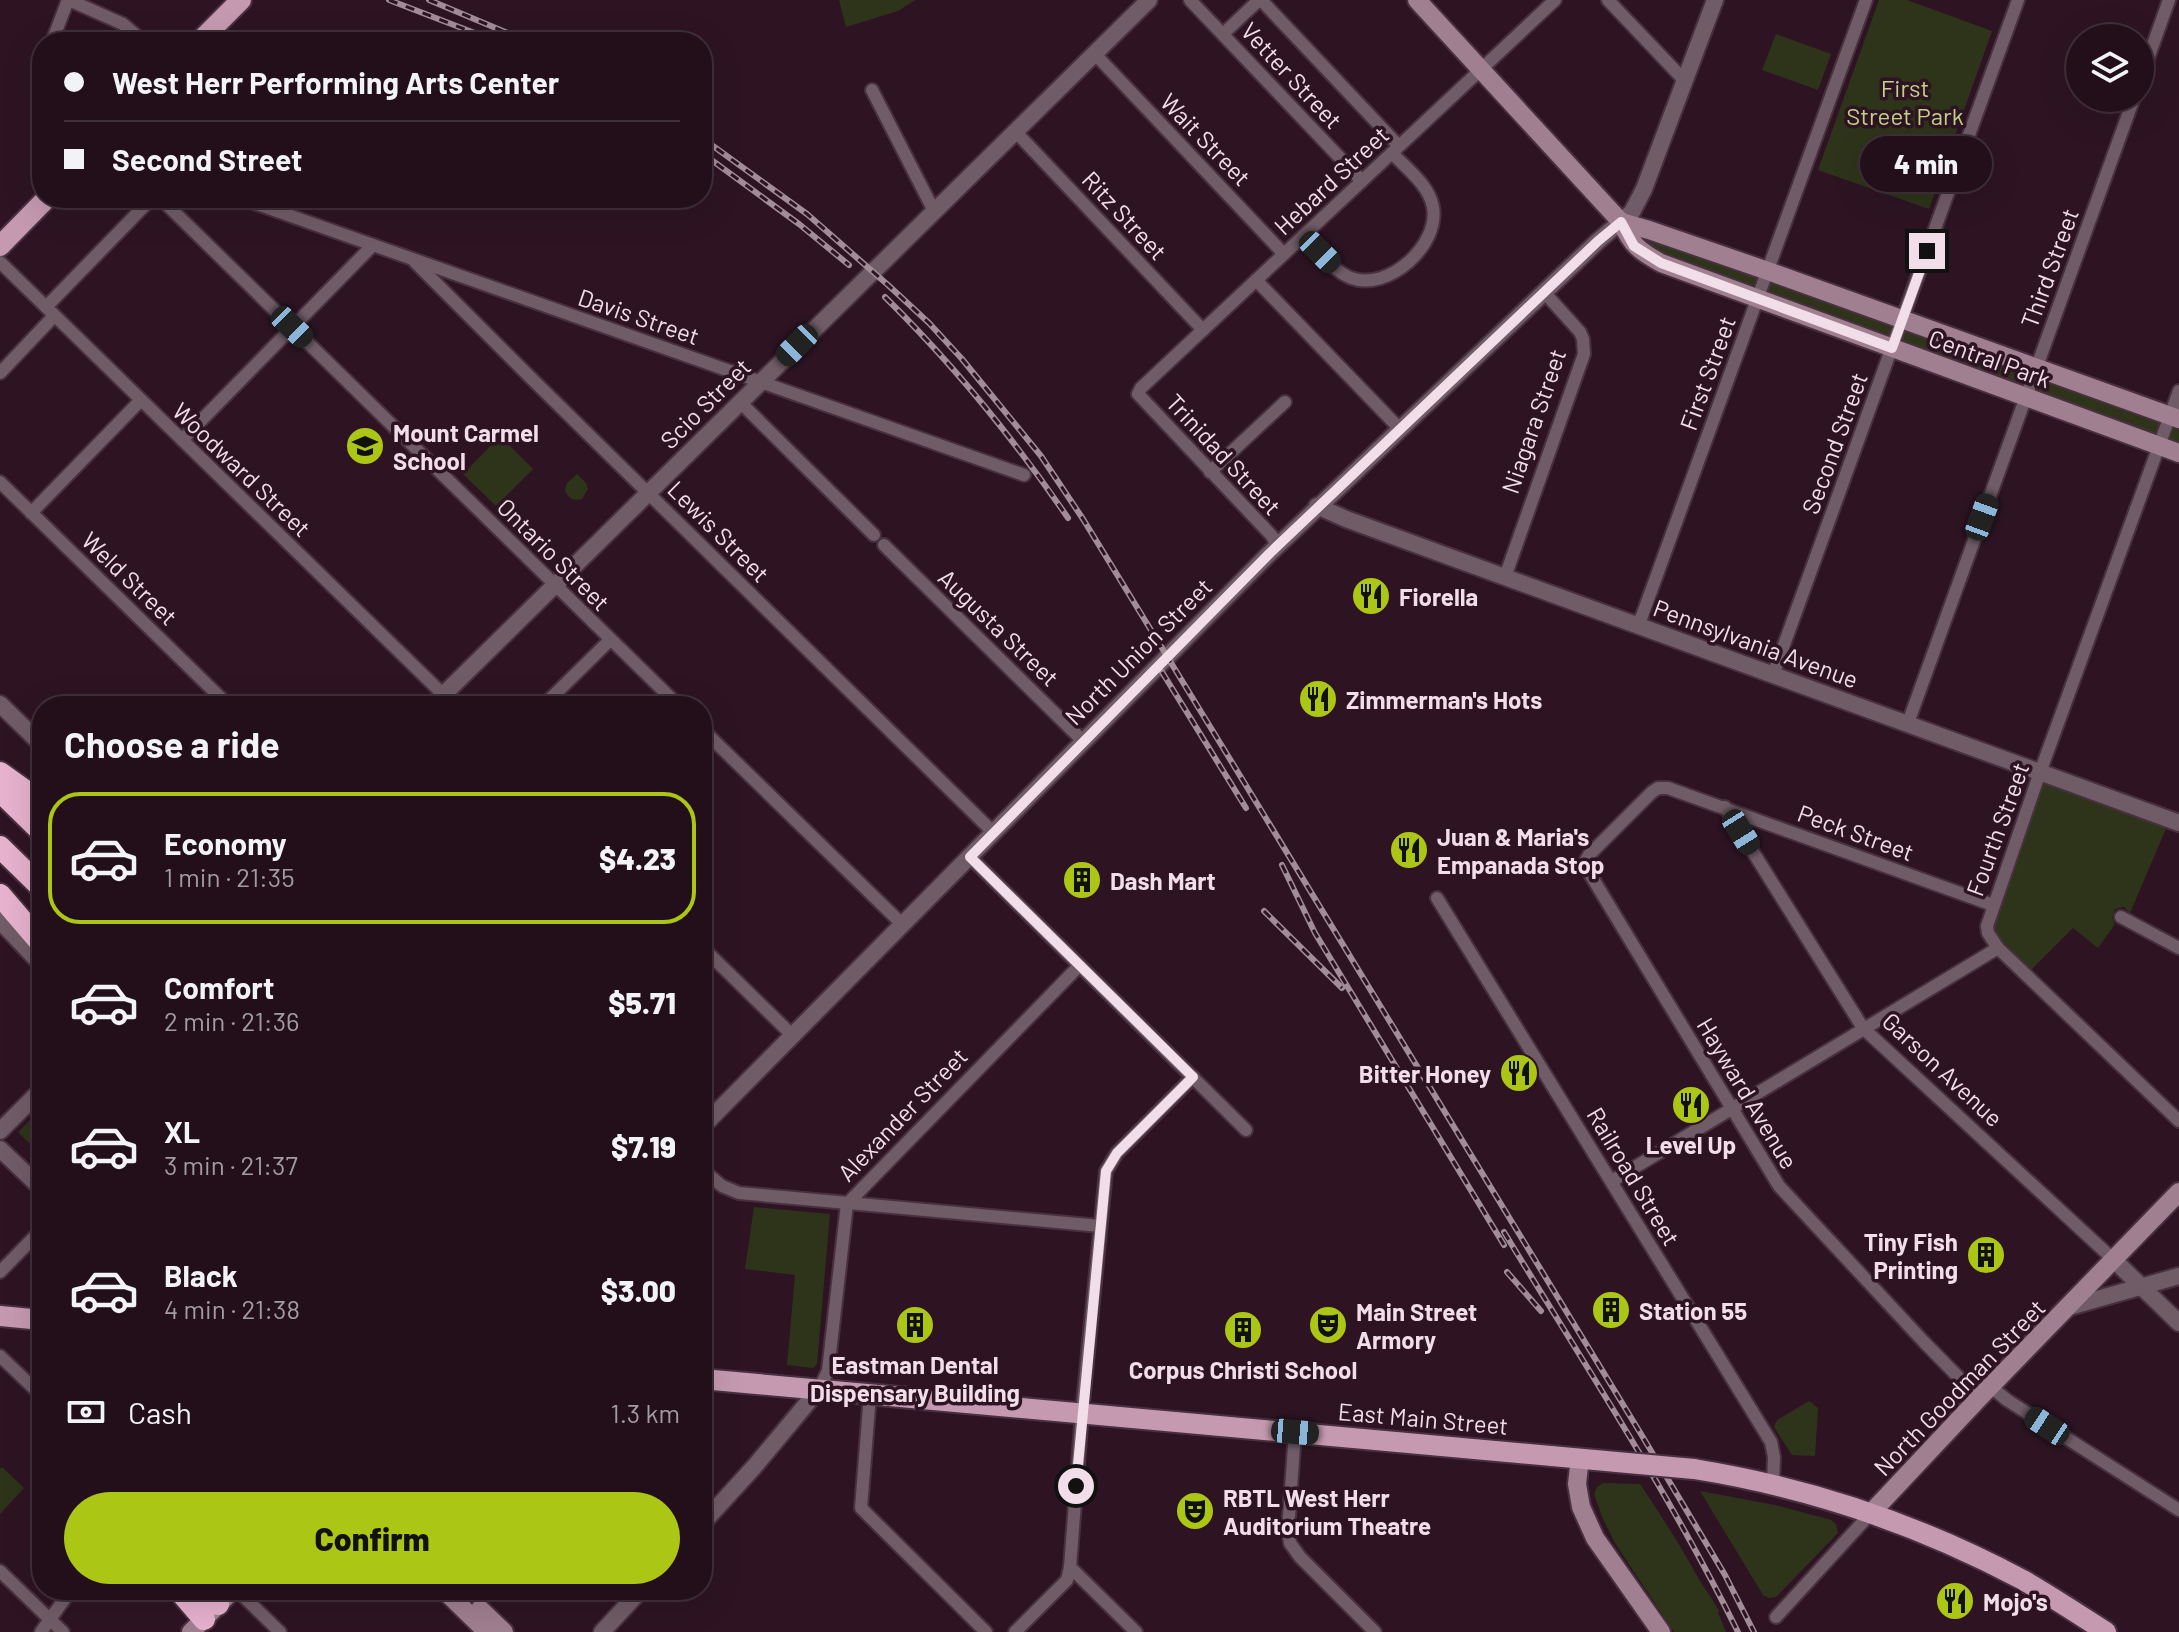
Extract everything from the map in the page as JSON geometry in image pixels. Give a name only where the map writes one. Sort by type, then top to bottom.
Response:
[{"type":"highway","points":[[0,773],[32,796]]},
{"type":"highway","points":[[0,791],[32,822]]},
{"type":"highway","points":[[0,847],[32,878]]},
{"type":"highway","points":[[0,895],[32,932]]},
{"type":"highway","points":[[186,1600],[191,1606],[214,1604]]},
{"type":"main road","points":[[209,32],[241,0]]},
{"type":"main road","name":"Central Park","points":[[1417,0],[1621,222],[1634,246],[1641,252],[1661,263],[2179,453]]},
{"type":"main road","points":[[0,246],[37,208]]},
{"type":"main road","name":"Central Park","points":[[1621,222],[1768,271],[2174,418]]},
{"type":"main road","name":"North Goodman Street","points":[[1872,1512],[2179,1192]]},
{"type":"main road","points":[[0,1316],[32,1319]]},
{"type":"main road","name":"East Main Street","points":[[712,1380],[1694,1469],[1773,1484],[1872,1512],[1915,1529],[2014,1576],[2106,1632]]},
{"type":"main road","points":[[1580,1458],[1577,1484],[1581,1507],[1595,1538],[1661,1632]]},
{"type":"main road","points":[[454,1600],[487,1632]]},
{"type":"main road","points":[[471,1600],[504,1632]]},
{"type":"street","points":[[56,32],[69,0],[123,24],[132,32]]},
{"type":"street","name":"Scio Street","points":[[450,696],[554,585],[1149,0]]},
{"type":"street","name":"Vetter Street","points":[[1190,0],[1362,181]]},
{"type":"street","points":[[1223,34],[1260,0],[1395,149],[1431,199],[1434,223],[1429,237],[1421,248],[1382,279],[1367,281],[1344,274],[1304,236]]},
{"type":"street","name":"Hebard Street","points":[[1138,394],[1555,0]]},
{"type":"street","points":[[1608,0],[1685,81]]},
{"type":"street","points":[[1621,222],[1639,201],[1715,0]]},
{"type":"street","name":"First Street","points":[[1637,625],[1866,0]]},
{"type":"street","name":"Second Street","points":[[1773,675],[2018,0]]},
{"type":"street","points":[[2154,42],[2169,0]]},
{"type":"street","name":"Wait Street","points":[[1095,54],[1284,254]]},
{"type":"street","points":[[872,90],[934,211]]},
{"type":"street","name":"Third Street","points":[[1908,723],[2129,112]]},
{"type":"street","name":"Ritz Street","points":[[1015,131],[1203,330]]},
{"type":"street","points":[[0,373],[50,311],[143,208]]},
{"type":"street","name":"Ontario Street","points":[[170,208],[669,696]]},
{"type":"street","name":"Davis Street","points":[[268,208],[1024,475]]},
{"type":"street","name":"North Union Street","points":[[712,1117],[1317,506],[1621,222]]},
{"type":"street","points":[[182,440],[373,245]]},
{"type":"street","name":"Lewis Street","points":[[413,260],[994,833]]},
{"type":"street","name":"Woodward Street","points":[[0,262],[438,696]]},
{"type":"street","points":[[1256,280],[1400,429]]},
{"type":"street","name":"Niagara Street","points":[[1505,577],[1584,354],[1580,332],[1544,292]]},
{"type":"street","name":"Fourth Street","points":[[1998,948],[1987,926],[1993,905],[2159,446],[2174,418],[2179,391]]},
{"type":"street","name":"Trinidad Street","points":[[1138,394],[1272,536],[1277,546]]},
{"type":"street","points":[[31,513],[140,401]]},
{"type":"street","points":[[740,402],[874,535]]},
{"type":"street","points":[[1210,472],[1285,402]]},
{"type":"street","name":"Weld Street","points":[[0,482],[219,696]]},
{"type":"street","name":"Pennsylvania Avenue","points":[[1317,506],[1773,675],[2178,818]]},
{"type":"street","name":"Augusta Street","points":[[884,545],[1083,741]]},
{"type":"street","points":[[553,696],[610,640]]},
{"type":"street","points":[[0,704],[32,735]]},
{"type":"street","points":[[712,739],[902,924]]},
{"type":"street","name":"Peck Street","points":[[1658,788],[1673,789],[1725,807],[1993,905]]},
{"type":"street","name":"Hayward Avenue","points":[[1658,788],[1589,855],[1585,865],[1783,1192],[1930,1349],[1985,1392],[2007,1400],[2179,1510]]},
{"type":"street","name":"Garson Avenue","points":[[1725,807],[1863,1028],[2179,1323]]},
{"type":"street","points":[[970,857],[1246,1130]]},
{"type":"street","name":"Railroad Street","points":[[1437,898],[1771,1442],[1773,1484]]},
{"type":"street","points":[[2121,917],[2179,948]]},
{"type":"street","points":[[0,921],[32,955]]},
{"type":"street","points":[[1612,1181],[1998,948],[2179,1121]]},
{"type":"street","points":[[712,957],[792,1035]]},
{"type":"street","name":"Alexander Street","points":[[712,1513],[819,1389],[828,1371],[847,1204],[1079,966]]},
{"type":"street","points":[[1015,1632],[1067,1580],[1070,1567],[1104,1178],[1111,1160],[1193,1077]]},
{"type":"street","points":[[0,1131],[32,1099]]},
{"type":"street","points":[[0,1149],[32,1179]]},
{"type":"street","points":[[712,1178],[739,1193],[1100,1226]]},
{"type":"street","points":[[0,1272],[32,1239]]},
{"type":"street","points":[[2069,1307],[2179,1276]]},
{"type":"street","points":[[0,1356],[32,1386]]},
{"type":"street","points":[[870,1394],[861,1508],[986,1632]]},
{"type":"street","points":[[1295,1432],[1288,1537],[1293,1550],[1375,1632]]},
{"type":"street","name":"North Goodman Street","points":[[1776,1617],[1872,1512]]},
{"type":"street","points":[[1070,1567],[1136,1632]]},
{"type":"street","points":[[0,1571],[63,1632]]},
{"type":"street","points":[[41,1632],[64,1600]]},
{"type":"street","points":[[602,1632],[632,1600]]},
{"type":"street","points":[[214,1604],[280,1632]]},
{"type":"green space","points":[[839,0],[915,0],[898,11],[846,27]]},
{"type":"green space","name":"First Street Park","points":[[1879,0],[1907,0],[1992,31],[1929,209],[1818,170]]},
{"type":"green space","points":[[1776,34],[1831,54],[1818,90],[1762,70]]},
{"type":"green space","points":[[1637,231],[2179,425],[2179,446],[1670,261],[1645,244]]},
{"type":"green space","points":[[500,436],[533,469],[496,506],[463,474]]},
{"type":"green space","points":[[577,474],[588,489],[582,499],[576,500],[565,490],[567,483]]},
{"type":"green space","points":[[2044,782],[2168,824],[2130,913],[2124,907],[2115,909],[2112,918],[2115,924],[2098,948],[2073,928],[2031,970],[1994,935],[1991,925]]},
{"type":"green space","points":[[32,1118],[32,1146],[18,1132]]},
{"type":"green space","points":[[754,1207],[830,1214],[817,1364],[813,1368],[787,1365],[795,1275],[745,1269]]},
{"type":"green space","points":[[1809,1401],[1818,1408],[1815,1456],[1792,1455],[1774,1427],[1777,1420]]},
{"type":"green space","points":[[2,1467],[24,1488],[0,1514],[0,1469]]},
{"type":"green space","points":[[1603,1483],[1640,1484],[1719,1611],[1726,1632],[1674,1632],[1615,1543],[1603,1519],[1594,1494]]},
{"type":"green space","points":[[1700,1491],[1775,1505],[1831,1520],[1836,1524],[1838,1533],[1776,1597],[1769,1598],[1763,1595]]},
{"type":"railway","points":[[389,0],[472,32]]},
{"type":"railway","points":[[429,0],[505,32]]},
{"type":"railway","points":[[712,145],[807,214],[929,323],[1041,456],[1083,519],[1641,1434],[1725,1575],[1754,1632]]},
{"type":"railway","points":[[712,160],[849,265]]},
{"type":"railway","points":[[885,297],[982,403],[1068,518]]},
{"type":"railway","points":[[1162,672],[1246,808]]},
{"type":"railway","points":[[1282,865],[1315,933],[1504,1245]]},
{"type":"railway","points":[[1264,911],[1342,988]]},
{"type":"railway","points":[[1504,1232],[1655,1480],[1738,1632]]},
{"type":"railway","points":[[1507,1272],[1541,1311]]},
{"type":"place","name":"Mount Carmel School","points":[[365,446]]},
{"type":"place","name":"Fiorella","points":[[1371,596]]},
{"type":"place","name":"Zimmerman's Hots","points":[[1318,699]]},
{"type":"place","name":"Juan & Maria's Empanada Stop","points":[[1409,850]]},
{"type":"place","name":"Dash Mart","points":[[1082,880]]},
{"type":"place","name":"Bitter Honey","points":[[1519,1073]]},
{"type":"place","name":"Level Up","points":[[1691,1105]]},
{"type":"place","name":"Tiny Fish Printing","points":[[1986,1255]]},
{"type":"place","name":"Station 55","points":[[1611,1310]]},
{"type":"place","name":"Eastman Dental Dispensary Building","points":[[915,1325]]},
{"type":"place","name":"Main Street Armory","points":[[1328,1325]]},
{"type":"place","name":"Corpus Christi School","points":[[1243,1330]]},
{"type":"place","name":"RBTL West Herr Auditorium Theatre","points":[[1195,1511]]},
{"type":"place","name":"Mojo's","points":[[1955,1601]]},
{"type":"route","points":[[1076,1486],[1106,1171],[1117,1153],[1193,1077],[970,857],[1317,506],[1621,222],[1634,246],[1661,263],[1892,348],[1927,251]]}]
